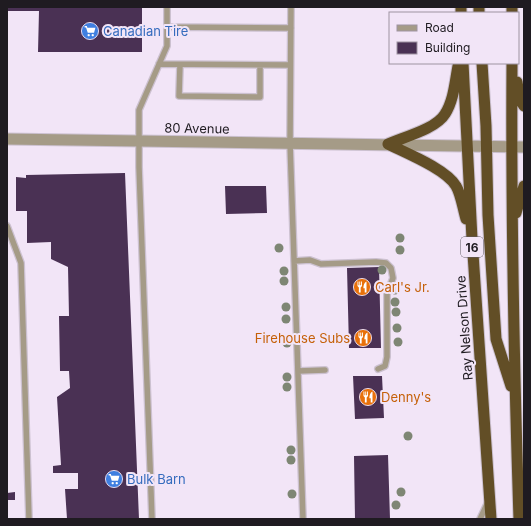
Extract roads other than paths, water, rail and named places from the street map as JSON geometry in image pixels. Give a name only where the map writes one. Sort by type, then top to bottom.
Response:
[{"type":"highway","points":[[388,144],[433,125],[445,115],[451,102],[459,64]]},
{"type":"highway","name":"Ray Nelson Drive","points":[[463,64],[466,145],[491,519]]},
{"type":"highway","points":[[482,64],[488,215],[496,339],[515,397]]},
{"type":"highway","points":[[513,64],[520,100],[524,106]]},
{"type":"highway","points":[[513,64],[511,146],[515,397],[519,519]]},
{"type":"highway","points":[[388,144],[448,176],[456,186],[472,239]]},
{"type":"highway","points":[[513,221],[524,186]]},
{"type":"street","name":"80 Avenue","points":[[7,139],[466,145]]},
{"type":"street","points":[[466,145],[524,146]]},
{"type":"lane","points":[[152,519],[139,174],[139,110],[167,46],[167,7]]},
{"type":"lane","points":[[291,7],[290,143],[302,519]]},
{"type":"lane","points":[[167,27],[291,28]]},
{"type":"lane","points":[[159,64],[290,65]]},
{"type":"lane","points":[[180,65],[180,96],[260,97],[260,65]]},
{"type":"lane","points":[[7,226],[21,263],[29,519]]},
{"type":"lane","points":[[294,261],[310,260],[320,264],[376,262],[386,263],[391,268],[393,278],[387,294],[387,358],[384,366],[378,369]]},
{"type":"lane","points":[[298,371],[325,370]]},
{"type":"lane","points":[[480,519],[490,498]]},
{"type":"place","name":"Canadian Tire","points":[[90,31]]},
{"type":"place","name":"Carl's Jr.","points":[[362,287]]},
{"type":"place","name":"Firehouse Subs","points":[[363,338]]},
{"type":"place","name":"Denny's","points":[[368,397]]},
{"type":"place","name":"Bulk Barn","points":[[114,479]]}]
